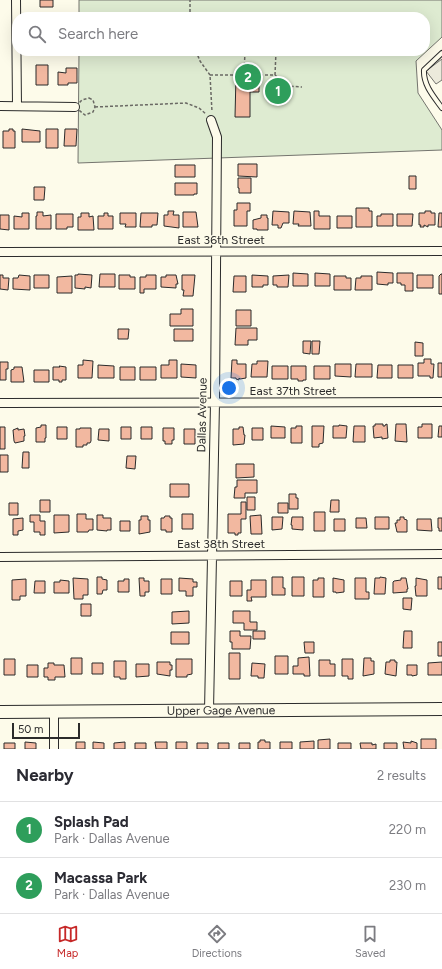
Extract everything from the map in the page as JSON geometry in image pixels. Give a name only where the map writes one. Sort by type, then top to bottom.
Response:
[{"type":"main road","name":"Upper Gage Avenue","points":[[0,712],[442,709]]},
{"type":"street","points":[[16,0],[16,12]]},
{"type":"street","points":[[17,56],[17,106]]},
{"type":"street","points":[[0,106],[75,107]]},
{"type":"street","name":"Dallas Avenue","points":[[210,711],[215,403],[217,137],[211,120]]},
{"type":"street","name":"East 36th Street","points":[[0,252],[442,251]]},
{"type":"street","name":"East 37th Street","points":[[0,403],[442,402]]},
{"type":"street","name":"East 38th Street","points":[[0,557],[442,554]]},
{"type":"street","points":[[54,712],[54,749]]},
{"type":"lane","points":[[442,54],[424,70],[423,78],[442,108]]},
{"type":"path","points":[[190,0],[190,12]]},
{"type":"path","points":[[198,56],[210,75],[212,104],[211,120]]},
{"type":"path","points":[[244,75],[245,56]]},
{"type":"path","points":[[275,75],[276,56]]},
{"type":"path","points":[[210,75],[275,75],[287,86],[302,87]]},
{"type":"path","points":[[86,98],[93,100],[96,107],[93,112],[85,115],[75,107],[86,98]]},
{"type":"path","points":[[96,107],[186,103],[199,108],[211,120]]},
{"type":"green space","points":[[79,0],[442,0],[442,37],[430,48],[430,12],[79,12]]},
{"type":"green space","points":[[79,56],[421,56],[416,61],[418,93],[442,130],[442,150],[78,163]]},
{"type":"shaded area","points":[[442,59],[442,80],[436,84],[426,71]]},
{"type":"building","points":[[40,0],[53,0],[53,7],[40,7]]},
{"type":"building","points":[[36,65],[48,65],[48,85],[36,85]]},
{"type":"building","points":[[66,68],[77,68],[77,83],[58,85],[58,72],[66,73]]},
{"type":"building","points":[[236,76],[259,76],[259,92],[250,92],[250,117],[235,117]]},
{"type":"building","points":[[9,129],[13,129],[13,131],[15,131],[15,148],[3,148],[3,131],[9,131]]},
{"type":"building","points":[[22,129],[40,131],[40,142],[22,142]]},
{"type":"building","points":[[46,129],[58,129],[58,148],[46,148]]},
{"type":"building","points":[[65,129],[77,129],[76,146],[64,146]]},
{"type":"building","points":[[238,164],[257,164],[257,177],[238,176]]},
{"type":"building","points":[[175,165],[195,165],[195,177],[175,177]]},
{"type":"building","points":[[409,176],[416,176],[416,189],[409,189]]},
{"type":"building","points":[[238,178],[251,178],[251,193],[239,193]]},
{"type":"building","points":[[175,183],[197,183],[197,194],[175,195]]},
{"type":"building","points":[[34,187],[45,187],[44,200],[34,200]]},
{"type":"building","points":[[237,203],[250,203],[250,211],[247,211],[247,226],[234,226],[234,210],[237,210]]},
{"type":"building","points":[[356,208],[369,208],[369,211],[372,211],[372,227],[356,227]]},
{"type":"building","points":[[168,211],[174,211],[173,215],[179,215],[179,228],[164,226],[164,215],[168,215]]},
{"type":"building","points":[[273,211],[289,212],[289,223],[283,223],[281,228],[278,228],[278,225],[272,225]]},
{"type":"building","points":[[294,211],[310,212],[311,226],[298,226],[299,224],[293,224]]},
{"type":"building","points":[[314,211],[319,211],[319,216],[330,216],[330,229],[314,229]]},
{"type":"building","points":[[425,211],[435,213],[435,225],[428,225],[428,227],[424,225],[424,227],[420,227],[419,213],[425,213]]},
{"type":"building","points":[[37,212],[43,212],[43,216],[51,215],[51,229],[36,229]]},
{"type":"building","points":[[183,212],[196,212],[198,227],[183,227]]},
{"type":"building","points":[[22,213],[29,213],[29,229],[14,229],[14,216],[22,217]]},
{"type":"building","points":[[81,213],[89,213],[89,217],[93,216],[94,230],[78,230],[78,217],[81,217]]},
{"type":"building","points":[[104,213],[108,213],[108,216],[113,216],[113,229],[98,229],[98,216],[104,216]]},
{"type":"building","points":[[120,213],[136,213],[136,227],[125,227],[126,224],[120,224]]},
{"type":"building","points":[[141,213],[158,213],[157,225],[152,225],[152,227],[140,227]]},
{"type":"building","points":[[439,213],[442,213],[442,227],[438,227]]},
{"type":"building","points":[[56,214],[73,214],[73,227],[67,227],[67,229],[56,229]]},
{"type":"building","points":[[381,214],[393,214],[393,226],[377,226],[377,216],[381,216]]},
{"type":"building","points":[[397,214],[413,214],[412,226],[397,226]]},
{"type":"building","points":[[0,215],[9,215],[9,230],[0,229]]},
{"type":"building","points":[[261,215],[267,215],[268,230],[253,229],[253,220],[261,218]]},
{"type":"building","points":[[337,216],[352,216],[352,228],[337,228]]},
{"type":"building","points":[[377,272],[393,273],[393,283],[388,283],[388,285],[377,284]]},
{"type":"building","points":[[293,273],[308,274],[308,286],[293,286]]},
{"type":"building","points":[[315,273],[330,274],[330,286],[315,286]]},
{"type":"building","points":[[397,273],[413,273],[413,291],[405,291],[405,285],[397,283]]},
{"type":"building","points":[[100,274],[115,274],[115,287],[99,287]]},
{"type":"building","points":[[441,274],[442,294],[439,294],[439,276]]},
{"type":"building","points":[[0,275],[3,275],[3,278],[9,278],[8,290],[0,289]]},
{"type":"building","points":[[19,275],[30,276],[30,290],[13,289],[13,278],[18,278]]},
{"type":"building","points":[[34,275],[49,275],[49,288],[34,288]]},
{"type":"building","points":[[75,275],[92,275],[91,288],[75,288]]},
{"type":"building","points":[[119,275],[130,275],[130,277],[135,277],[135,289],[119,289]]},
{"type":"building","points":[[146,275],[156,275],[156,289],[144,289],[144,293],[140,293],[140,277],[146,277]]},
{"type":"building","points":[[166,275],[176,275],[178,284],[176,284],[176,288],[161,287],[161,277],[166,277]]},
{"type":"building","points":[[182,275],[195,275],[193,296],[183,296],[184,290],[182,290]]},
{"type":"building","points":[[252,275],[268,276],[268,285],[263,285],[263,287],[252,287]]},
{"type":"building","points":[[289,275],[288,287],[277,287],[277,285],[273,285],[273,276]]},
{"type":"building","points":[[417,275],[433,275],[433,288],[417,288]]},
{"type":"building","points":[[72,276],[72,293],[57,293],[57,277]]},
{"type":"building","points":[[234,276],[246,276],[246,292],[233,292]]},
{"type":"building","points":[[334,276],[346,276],[346,278],[351,278],[351,290],[334,290]]},
{"type":"building","points":[[361,276],[372,276],[372,290],[355,290],[356,278],[361,278]]},
{"type":"building","points":[[181,309],[193,309],[193,326],[170,326],[170,314],[181,314]]},
{"type":"building","points":[[236,310],[251,310],[251,326],[236,326]]},
{"type":"building","points":[[236,328],[257,328],[257,340],[248,340],[248,345],[235,345]]},
{"type":"building","points":[[118,329],[129,329],[128,339],[118,339]]},
{"type":"building","points":[[174,329],[193,329],[193,341],[174,341]]},
{"type":"building","points":[[303,341],[311,341],[310,354],[303,353]]},
{"type":"building","points":[[312,341],[320,341],[319,354],[312,354]]},
{"type":"building","points":[[415,342],[423,343],[423,356],[415,356]]},
{"type":"building","points":[[424,359],[431,359],[431,364],[434,364],[433,378],[430,378],[430,376],[418,376],[418,363],[424,363]]},
{"type":"building","points":[[83,360],[93,361],[92,378],[78,378],[78,365],[83,365]]},
{"type":"building","points":[[169,360],[177,360],[177,378],[161,378],[161,365],[169,365]]},
{"type":"building","points":[[232,360],[237,360],[237,364],[246,364],[246,378],[239,378],[239,380],[236,378],[231,378]]},
{"type":"building","points":[[257,361],[268,361],[267,377],[251,377],[252,364],[257,364]]},
{"type":"building","points":[[0,362],[8,362],[8,369],[6,369],[6,380],[0,380]]},
{"type":"building","points":[[438,363],[442,363],[442,377],[438,377]]},
{"type":"building","points":[[181,364],[196,365],[196,378],[181,377]]},
{"type":"building","points":[[335,364],[351,364],[351,377],[335,376]]},
{"type":"building","points":[[356,364],[372,364],[372,377],[355,377]]},
{"type":"building","points":[[98,365],[114,366],[114,378],[98,378]]},
{"type":"building","points":[[378,365],[392,365],[392,378],[377,378]]},
{"type":"building","points":[[398,365],[413,365],[413,378],[398,378]]},
{"type":"building","points":[[59,366],[66,367],[66,380],[62,380],[62,382],[59,382],[59,380],[53,380],[53,367],[60,367]]},
{"type":"building","points":[[272,366],[288,366],[288,379],[272,379]]},
{"type":"building","points":[[291,366],[306,366],[306,380],[298,381],[298,379],[291,379]]},
{"type":"building","points":[[314,366],[330,366],[330,379],[314,379]]},
{"type":"building","points":[[14,367],[22,367],[24,382],[11,382],[11,370],[14,369]]},
{"type":"building","points":[[120,367],[135,367],[135,380],[120,380]]},
{"type":"building","points":[[140,367],[156,367],[156,380],[140,380]]},
{"type":"building","points":[[34,370],[49,370],[49,382],[34,382]]},
{"type":"building","points":[[375,424],[383,424],[383,426],[385,426],[387,424],[388,438],[374,438],[373,426],[375,426]]},
{"type":"building","points":[[396,424],[406,424],[407,442],[395,441]]},
{"type":"building","points":[[422,424],[432,424],[432,438],[418,438],[418,427],[422,427]]},
{"type":"building","points":[[41,425],[46,425],[45,442],[36,442],[36,428],[41,427]]},
{"type":"building","points":[[271,426],[285,427],[285,438],[271,438]]},
{"type":"building","points":[[296,426],[302,426],[302,443],[291,443],[291,428],[296,428]]},
{"type":"building","points":[[312,426],[324,426],[323,443],[319,444],[319,447],[312,447]]},
{"type":"building","points":[[333,426],[347,426],[346,438],[333,438]]},
{"type":"building","points":[[354,426],[365,426],[365,442],[353,442]]},
{"type":"building","points":[[439,426],[442,426],[442,437],[438,437]]},
{"type":"building","points":[[0,427],[5,427],[5,449],[0,449]]},
{"type":"building","points":[[57,427],[67,427],[67,439],[57,439]]},
{"type":"building","points":[[121,427],[131,427],[131,439],[121,439]]},
{"type":"building","points":[[141,427],[152,427],[152,439],[141,439]]},
{"type":"building","points":[[239,427],[243,427],[245,435],[244,444],[233,445],[233,429],[239,429]]},
{"type":"building","points":[[18,428],[18,430],[24,429],[24,441],[15,443],[13,430]]},
{"type":"building","points":[[91,428],[91,441],[90,443],[87,443],[87,445],[83,445],[83,447],[76,447],[76,429]]},
{"type":"building","points":[[163,428],[174,428],[174,440],[172,440],[172,444],[165,444],[165,441],[163,441]]},
{"type":"building","points":[[252,428],[263,428],[263,440],[252,440]]},
{"type":"building","points":[[99,429],[109,429],[109,441],[98,440]]},
{"type":"building","points":[[184,429],[195,429],[195,444],[184,444]]},
{"type":"building","points":[[23,452],[29,452],[29,468],[22,468]]},
{"type":"building","points":[[0,455],[8,455],[8,472],[0,472]]},
{"type":"building","points":[[127,456],[136,456],[135,469],[126,468]]},
{"type":"building","points":[[236,464],[254,464],[254,477],[236,478]]},
{"type":"building","points":[[237,480],[257,480],[257,493],[245,493],[245,498],[234,498]]},
{"type":"building","points":[[170,484],[189,484],[189,497],[170,497]]},
{"type":"building","points":[[289,494],[296,494],[296,498],[298,498],[298,509],[289,509]]},
{"type":"building","points":[[247,497],[255,497],[255,510],[247,510]]},
{"type":"building","points":[[40,500],[50,500],[50,512],[40,512]]},
{"type":"building","points":[[331,500],[339,500],[339,512],[330,512]]},
{"type":"building","points":[[241,502],[246,502],[246,519],[241,519],[241,533],[235,535],[235,533],[228,533],[228,514],[241,514]]},
{"type":"building","points":[[9,503],[18,503],[18,515],[9,515]]},
{"type":"building","points":[[278,503],[288,503],[288,513],[278,513]]},
{"type":"building","points":[[314,512],[325,512],[325,531],[314,531]]},
{"type":"building","points":[[77,514],[86,514],[86,519],[93,519],[93,530],[89,530],[88,532],[77,532]]},
{"type":"building","points":[[182,514],[193,514],[193,529],[182,529]]},
{"type":"building","points":[[30,515],[40,515],[40,521],[45,521],[45,535],[40,535],[40,532],[34,532],[34,522],[30,522]]},
{"type":"building","points":[[54,515],[69,515],[69,532],[54,533]]},
{"type":"building","points":[[97,515],[103,515],[103,518],[111,518],[111,530],[97,530]]},
{"type":"building","points":[[261,515],[262,534],[251,534],[250,516]]},
{"type":"building","points":[[141,516],[148,516],[148,520],[150,520],[150,532],[139,534],[139,520],[141,520]]},
{"type":"building","points":[[165,516],[170,516],[170,518],[172,518],[172,532],[161,530],[161,518],[164,518]]},
{"type":"building","points":[[272,517],[283,517],[282,529],[272,530]]},
{"type":"building","points":[[292,517],[303,517],[303,530],[292,529]]},
{"type":"building","points":[[375,517],[389,517],[389,529],[375,529]]},
{"type":"building","points":[[400,517],[404,517],[404,519],[407,520],[407,532],[397,532],[395,523],[397,523],[397,520],[400,520]]},
{"type":"building","points":[[23,518],[23,530],[18,531],[18,535],[13,535],[13,519]]},
{"type":"building","points":[[356,518],[366,518],[367,528],[356,528]]},
{"type":"building","points":[[438,518],[442,518],[442,531],[439,531],[438,528]]},
{"type":"building","points":[[334,519],[345,519],[345,531],[334,531]]},
{"type":"building","points":[[417,519],[431,519],[432,531],[417,530]]},
{"type":"building","points":[[120,521],[130,521],[130,531],[120,531]]},
{"type":"building","points":[[97,577],[102,577],[102,579],[107,580],[107,590],[103,590],[102,594],[97,594]]},
{"type":"building","points":[[272,577],[283,577],[283,588],[285,588],[285,595],[272,595]]},
{"type":"building","points":[[292,577],[304,577],[304,596],[292,596]]},
{"type":"building","points":[[438,577],[442,577],[442,589],[438,589]]},
{"type":"building","points":[[73,578],[88,579],[88,595],[83,595],[83,599],[74,599]]},
{"type":"building","points":[[139,578],[144,578],[144,581],[149,581],[149,592],[145,592],[145,596],[140,596]]},
{"type":"building","points":[[179,578],[193,579],[193,582],[197,582],[197,587],[193,587],[193,596],[186,596],[186,591],[179,591]]},
{"type":"building","points":[[318,578],[324,578],[324,597],[313,597],[313,580],[318,580]]},
{"type":"building","points":[[333,578],[344,580],[344,592],[333,592]]},
{"type":"building","points":[[355,578],[366,578],[366,592],[369,592],[369,599],[355,599]]},
{"type":"building","points":[[375,578],[386,578],[385,594],[374,594]]},
{"type":"building","points":[[401,578],[406,578],[408,589],[407,592],[393,593],[393,582],[401,580]]},
{"type":"building","points":[[416,578],[427,580],[427,596],[416,596]]},
{"type":"building","points":[[26,579],[26,596],[20,596],[20,600],[12,600],[12,580]]},
{"type":"building","points":[[124,579],[129,579],[129,592],[118,592],[118,581],[124,581]]},
{"type":"building","points":[[161,579],[172,579],[172,594],[161,594]]},
{"type":"building","points":[[60,580],[69,581],[69,593],[54,593],[54,582],[60,582]]},
{"type":"building","points":[[251,580],[266,580],[266,597],[251,597],[252,601],[247,601],[247,590],[251,590]]},
{"type":"building","points":[[35,581],[45,581],[45,593],[34,593]]},
{"type":"building","points":[[230,581],[242,581],[242,596],[230,596]]},
{"type":"building","points":[[403,598],[412,598],[411,610],[403,609]]},
{"type":"building","points":[[81,604],[91,604],[91,616],[81,616]]},
{"type":"building","points":[[189,611],[189,623],[172,624],[172,612]]},
{"type":"building","points":[[233,611],[250,611],[250,622],[257,622],[257,630],[244,630],[244,623],[233,623]]},
{"type":"building","points":[[230,631],[240,631],[240,636],[251,636],[250,649],[232,649],[232,642],[230,642]]},
{"type":"building","points":[[253,631],[265,631],[265,639],[253,639]]},
{"type":"building","points":[[404,631],[412,631],[412,648],[403,648]]},
{"type":"building","points":[[171,632],[189,632],[189,644],[171,644]]},
{"type":"building","points":[[304,642],[314,642],[314,653],[305,653]]},
{"type":"building","points":[[438,642],[442,642],[442,656],[438,656]]},
{"type":"building","points":[[229,653],[240,653],[240,679],[229,679]]},
{"type":"building","points":[[275,656],[288,656],[288,674],[275,674]]},
{"type":"building","points":[[309,657],[310,676],[304,676],[304,674],[293,674],[293,666],[298,666],[298,658]]},
{"type":"building","points":[[71,658],[82,658],[82,674],[71,674]]},
{"type":"building","points":[[364,658],[371,658],[371,661],[374,661],[374,674],[363,676]]},
{"type":"building","points":[[4,659],[15,659],[15,675],[4,675]]},
{"type":"building","points":[[176,659],[192,659],[192,674],[187,675],[187,677],[176,677]]},
{"type":"building","points":[[342,659],[353,659],[353,679],[348,679],[348,676],[342,676]]},
{"type":"building","points":[[319,660],[330,660],[330,664],[335,664],[335,676],[319,676]]},
{"type":"building","points":[[390,660],[395,660],[395,662],[397,662],[396,676],[385,674],[386,662],[390,662]]},
{"type":"building","points":[[114,661],[126,661],[126,679],[114,677]]},
{"type":"building","points":[[157,662],[170,662],[170,665],[172,665],[172,670],[170,670],[170,676],[157,674]]},
{"type":"building","points":[[442,662],[442,675],[428,675],[428,663]]},
{"type":"building","points":[[48,663],[54,663],[54,665],[64,665],[65,677],[55,677],[55,680],[48,680],[48,677],[44,677],[44,668],[48,668]]},
{"type":"building","points":[[92,663],[103,663],[103,674],[92,674]]},
{"type":"building","points":[[252,663],[265,664],[264,678],[251,676]]},
{"type":"building","points":[[136,664],[149,664],[149,676],[136,677]]},
{"type":"building","points":[[27,665],[38,665],[38,677],[27,677]]},
{"type":"building","points":[[407,665],[417,665],[417,675],[407,675]]},
{"type":"building","points":[[330,739],[330,749],[318,749],[318,740]]},
{"type":"building","points":[[421,739],[436,739],[436,749],[421,749]]},
{"type":"building","points":[[260,740],[270,742],[270,749],[258,749],[258,742],[260,742]]},
{"type":"building","points":[[314,741],[314,749],[300,749],[300,742]]},
{"type":"building","points":[[411,741],[417,743],[417,749],[404,749],[403,742],[411,743]]},
{"type":"building","points":[[25,742],[36,743],[36,749],[25,749]]},
{"type":"building","points":[[76,742],[85,742],[85,749],[76,749]]},
{"type":"building","points":[[93,742],[104,743],[104,749],[93,749]]},
{"type":"building","points":[[125,742],[125,749],[114,749],[114,743]]},
{"type":"building","points":[[155,742],[167,742],[167,749],[156,749]]},
{"type":"building","points":[[176,742],[187,742],[187,749],[176,749]]},
{"type":"building","points":[[280,742],[292,742],[292,749],[280,749]]},
{"type":"building","points":[[4,743],[15,743],[15,749],[4,749]]},
{"type":"building","points":[[135,743],[146,743],[146,749],[135,749]]},
{"type":"building","points":[[197,743],[208,743],[208,749],[197,749]]},
{"type":"building","points":[[218,743],[229,743],[229,749],[218,749]]},
{"type":"building","points":[[239,743],[250,743],[250,749],[239,749]]},
{"type":"building","points":[[338,743],[351,743],[351,749],[338,749]]},
{"type":"building","points":[[360,743],[372,743],[372,745],[376,744],[376,749],[361,749]]},
{"type":"building","points":[[384,743],[397,743],[397,749],[384,749]]},
{"type":"place","name":"Macassa Park","points":[[248,77]]},
{"type":"place","name":"Splash Pad","points":[[278,91]]}]
